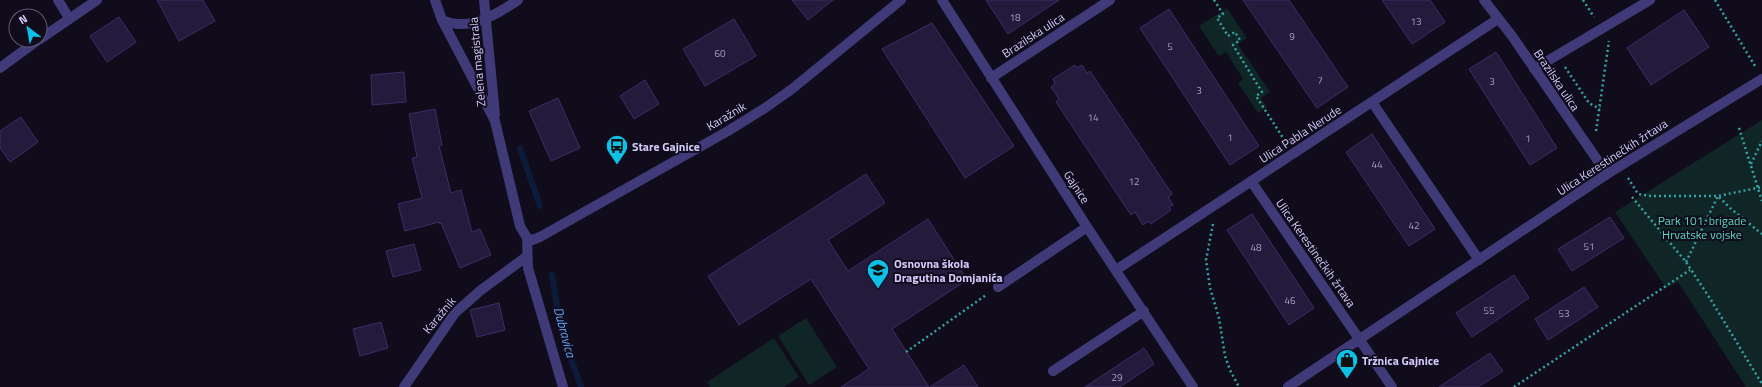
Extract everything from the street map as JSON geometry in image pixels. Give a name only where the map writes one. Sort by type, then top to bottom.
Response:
[{"type":"street","points":[[58,0],[69,18]]},
{"type":"street","points":[[48,33],[97,0]]},
{"type":"street","points":[[436,0],[442,20],[495,121],[520,226],[527,238],[526,257],[536,302],[563,387]]},
{"type":"street","name":"Zelena magistrala","points":[[484,0],[495,121]]},
{"type":"street","points":[[442,20],[451,24],[461,25],[474,23],[486,19],[518,0]]},
{"type":"street","name":"Karažnik","points":[[527,238],[532,240],[540,237],[766,108],[792,89],[901,0]]},
{"type":"street","name":"Gajnice","points":[[942,0],[1087,227],[1193,387]]},
{"type":"street","name":"Brazilska ulica","points":[[991,78],[1110,0]]},
{"type":"street","name":"Brazilska ulica","points":[[1484,0],[1512,36],[1607,174]]},
{"type":"street","points":[[1534,69],[1650,0]]},
{"type":"street","name":"Ulica Pabla Nerude","points":[[1116,270],[1498,19]]},
{"type":"street","points":[[0,68],[27,48]]},
{"type":"street","name":"Ulica Kerestinečkih žrtava","points":[[1288,387],[1607,174],[1760,75]]},
{"type":"street","points":[[1372,102],[1479,260]]},
{"type":"street","name":"Ulica Kerestinečkih žrtava","points":[[1251,181],[1360,339]]},
{"type":"street","points":[[998,287],[1087,227]]},
{"type":"street","name":"Karažnik","points":[[404,387],[455,313],[482,290],[526,257]]},
{"type":"street","points":[[1053,371],[1144,311]]},
{"type":"street","points":[[1360,339],[1392,387]]},
{"type":"path","points":[[1214,0],[1223,14],[1217,18],[1228,36],[1235,32],[1240,40],[1233,45],[1262,92],[1256,96],[1287,143]]},
{"type":"path","points":[[1583,0],[1594,18]]},
{"type":"path","points":[[1715,0],[1760,75]]},
{"type":"path","points":[[1596,132],[1610,35]]},
{"type":"path","points":[[1562,64],[1589,102],[1600,109]]},
{"type":"path","points":[[1739,128],[1762,201]]},
{"type":"path","points":[[1751,165],[1762,141]]},
{"type":"path","points":[[1624,177],[1626,176],[1638,194],[1651,196],[1718,196],[1762,187]]},
{"type":"path","points":[[1718,196],[1730,208],[1762,234]]},
{"type":"path","points":[[1686,262],[1718,196]]},
{"type":"path","points":[[1632,197],[1686,262],[1762,384]]},
{"type":"path","points":[[1214,219],[1206,260],[1210,288],[1219,318],[1225,356],[1230,370],[1239,387]]},
{"type":"path","points":[[1514,387],[1690,270]]},
{"type":"path","points":[[906,352],[998,287]]},
{"type":"green space","points":[[1227,8],[1247,38],[1238,44],[1270,92],[1261,98],[1267,107],[1258,113],[1238,83],[1243,79],[1226,52],[1219,56],[1199,26]]},
{"type":"green space","name":"Park 101. brigade Hrvatske vojske","points":[[1762,120],[1762,387],[1746,387],[1678,282],[1666,288],[1615,212]]},
{"type":"green space","points":[[806,318],[837,367],[809,385],[778,336]]},
{"type":"green space","points":[[774,338],[799,377],[784,387],[710,387],[707,382]]},
{"type":"building","points":[[157,0],[203,0],[215,21],[179,41]]},
{"type":"building","points":[[792,0],[833,0],[808,20]]},
{"type":"building","points":[[986,0],[1059,0],[1008,34]]},
{"type":"building","points":[[1243,0],[1289,0],[1348,87],[1317,108]]},
{"type":"building","points":[[1382,0],[1430,0],[1445,22],[1412,44]]},
{"type":"building","points":[[1169,9],[1259,146],[1230,165],[1140,28]]},
{"type":"building","points":[[1684,10],[1709,47],[1651,85],[1627,48]]},
{"type":"building","points":[[119,17],[136,42],[107,62],[90,36]]},
{"type":"building","points":[[734,19],[756,56],[705,86],[683,49]]},
{"type":"building","points":[[932,23],[1014,146],[965,178],[882,49]]},
{"type":"building","points":[[1496,52],[1557,148],[1530,165],[1469,69]]},
{"type":"building","points":[[1075,65],[1077,68],[1082,65],[1087,73],[1090,71],[1172,194],[1168,197],[1173,205],[1169,207],[1171,210],[1151,224],[1149,221],[1143,225],[1135,212],[1131,215],[1056,102],[1059,99],[1051,87],[1055,84],[1053,79]]},
{"type":"building","points":[[404,72],[406,102],[372,105],[371,75]]},
{"type":"building","points":[[645,80],[659,104],[634,119],[620,96]]},
{"type":"building","points":[[558,98],[580,148],[551,161],[529,111]]},
{"type":"building","points":[[435,109],[442,145],[439,146],[451,193],[461,190],[472,232],[480,229],[491,255],[460,268],[441,223],[440,224],[439,222],[405,231],[398,204],[422,198],[412,158],[417,157],[409,114]]},
{"type":"building","points":[[21,117],[38,142],[10,162],[0,148],[0,131]]},
{"type":"building","points":[[1372,134],[1435,229],[1409,246],[1346,152]]},
{"type":"building","points":[[866,174],[885,203],[828,240],[848,271],[928,219],[967,280],[892,329],[929,387],[841,387],[869,369],[811,279],[739,325],[708,276]]},
{"type":"building","points":[[1252,214],[1314,308],[1289,325],[1227,230]]},
{"type":"building","points":[[1610,217],[1624,238],[1572,271],[1558,249]]},
{"type":"building","points":[[414,244],[421,270],[393,277],[386,251]]},
{"type":"building","points":[[1514,275],[1529,298],[1472,337],[1456,313]]},
{"type":"building","points":[[1584,287],[1598,307],[1548,340],[1535,319]]},
{"type":"building","points":[[499,303],[505,330],[477,337],[470,310]]},
{"type":"building","points":[[381,322],[388,348],[360,356],[353,329]]},
{"type":"building","points":[[1144,348],[1154,364],[1120,387],[1085,387]]},
{"type":"building","points":[[1490,353],[1503,371],[1478,387],[1439,387]]},
{"type":"building","points":[[964,365],[978,387],[930,387]]},
{"type":"waterway","name":"Dubravica","points":[[520,148],[540,206]]},
{"type":"waterway","name":"Dubravica","points":[[552,275],[563,332],[581,387]]},
{"type":"place","name":"Stare Gajnice","points":[[617,166]]},
{"type":"place","name":"Osnovna škola Dragutina Domjanića","points":[[878,290]]},
{"type":"place","name":"Tržnica Gajnice","points":[[1347,380]]}]
